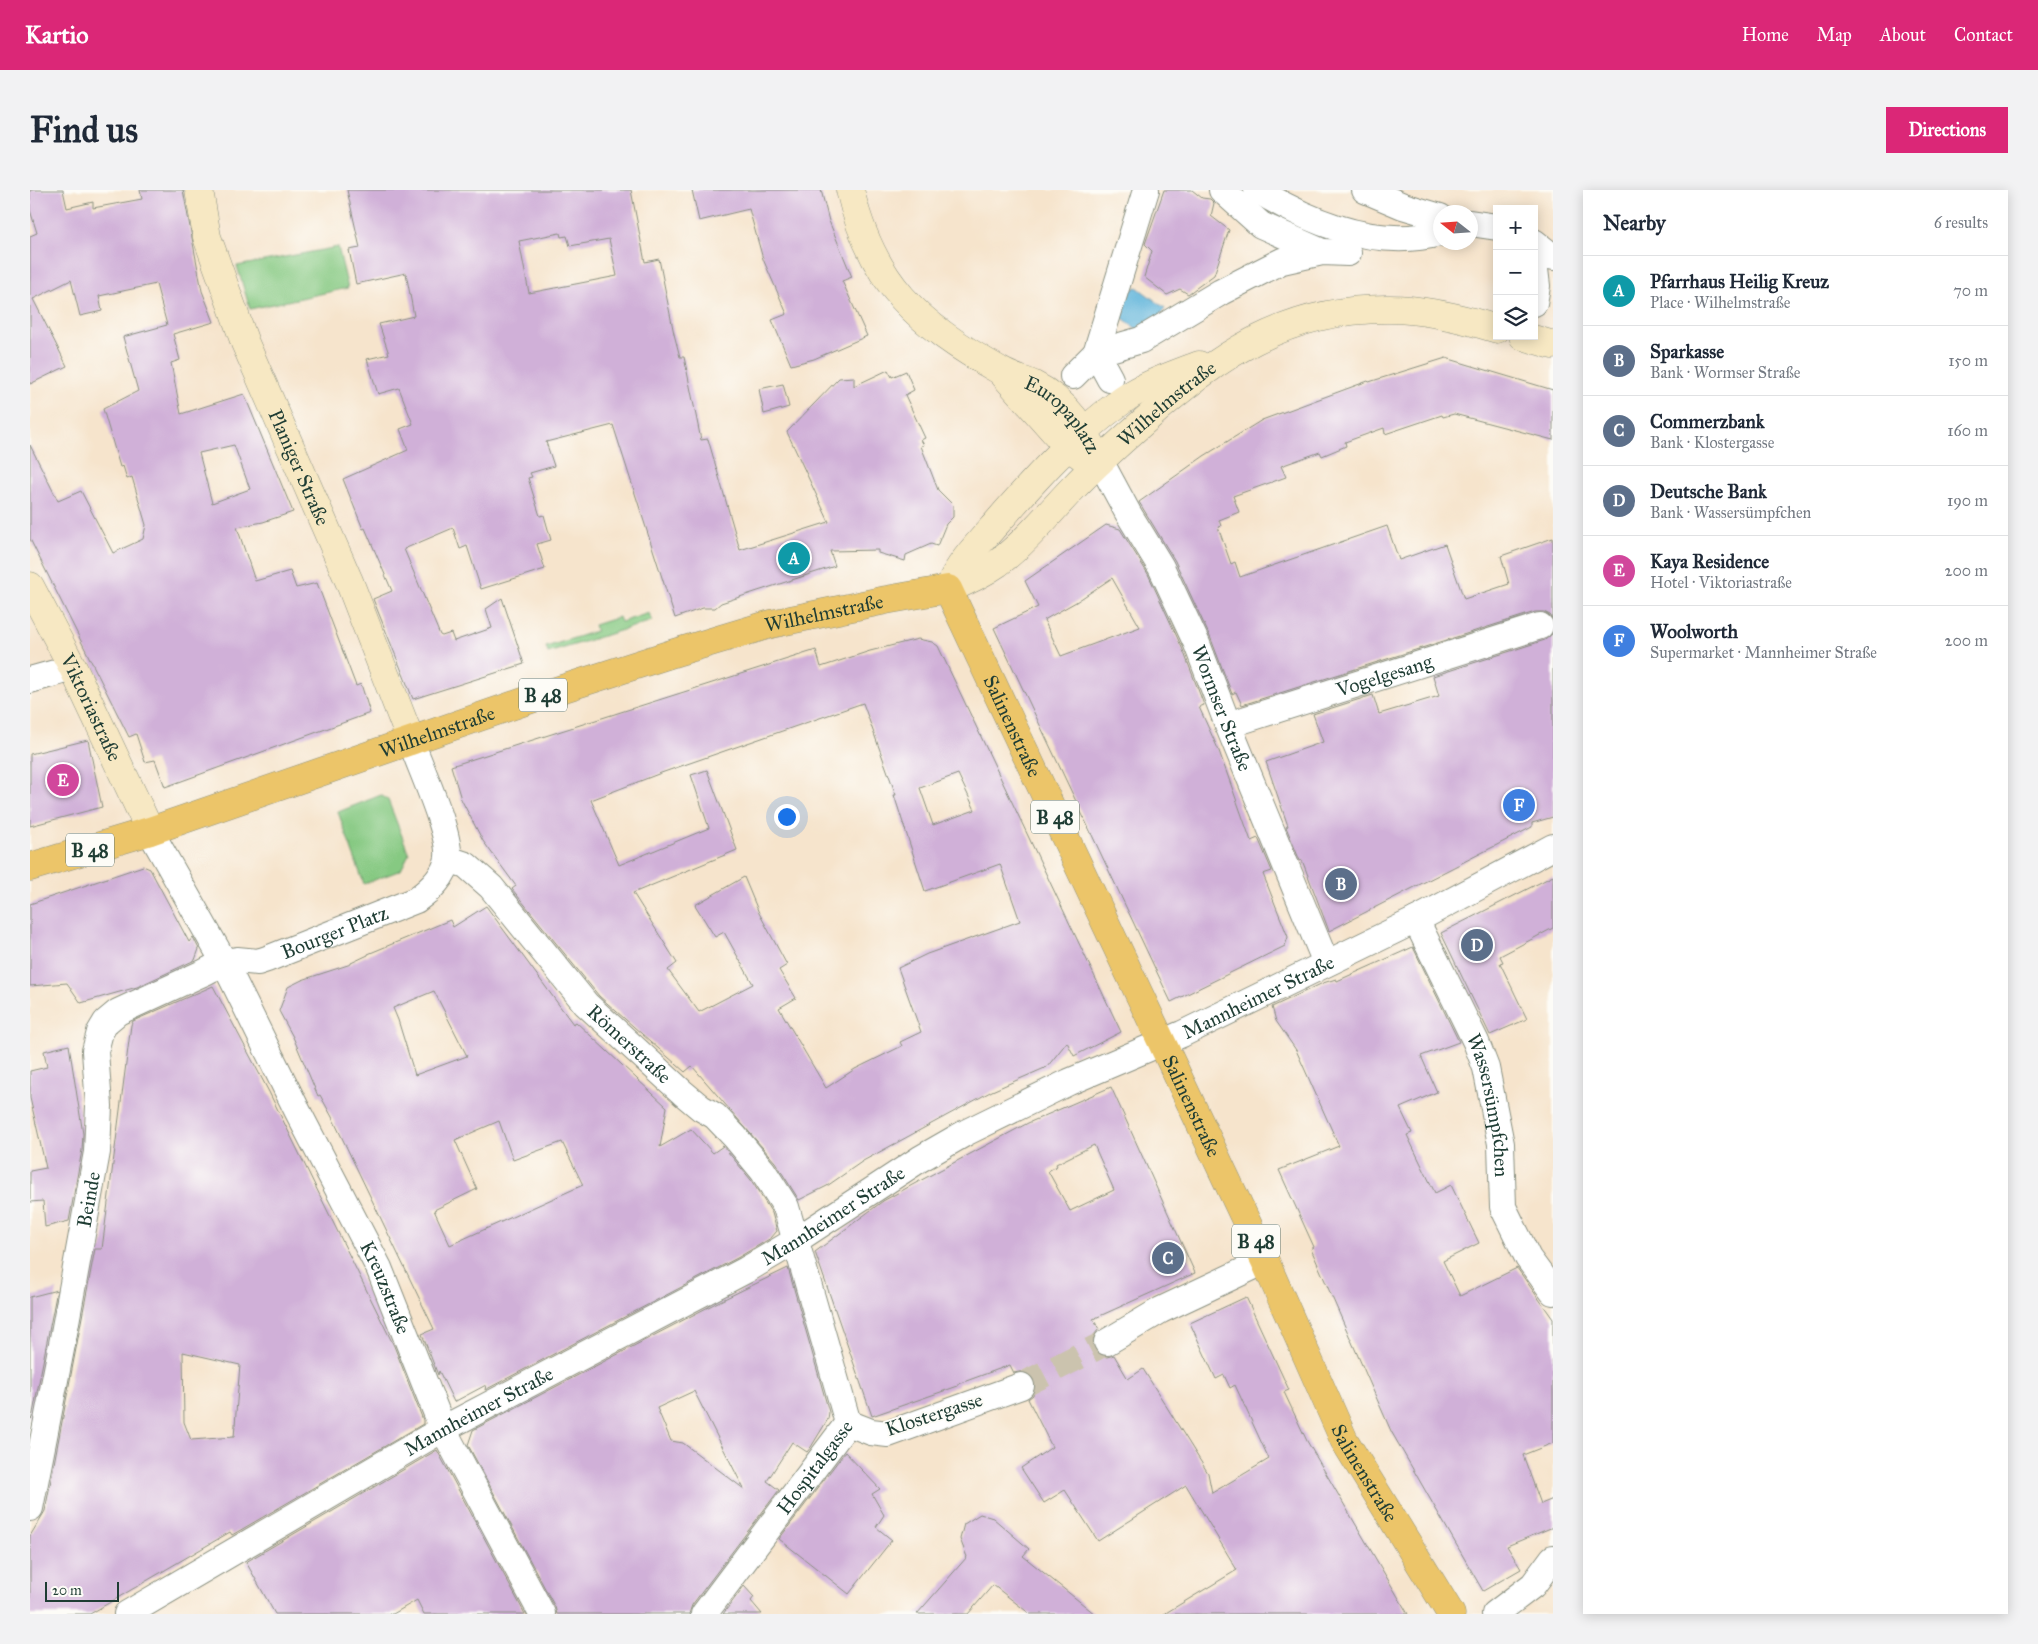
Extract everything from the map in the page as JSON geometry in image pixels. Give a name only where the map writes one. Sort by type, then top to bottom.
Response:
[{"type":"main road","name":"Wilhelmstraße","points":[[30,868],[150,831],[546,694],[771,624],[948,589]]},
{"type":"main road","name":"Salinenstraße","points":[[948,589],[1265,1261],[1344,1440],[1451,1614]]},
{"type":"street","name":"Planiger Straße","points":[[199,190],[207,237],[246,342],[349,581],[411,741]]},
{"type":"street","name":"Europaplatz","points":[[850,190],[860,229],[886,278],[902,299],[937,330],[1002,372],[1076,439],[1080,456],[1100,461]]},
{"type":"street","points":[[1073,376],[1096,353],[1146,190]]},
{"type":"street","points":[[1222,190],[1261,225],[1322,252]]},
{"type":"street","points":[[1257,190],[1279,203],[1325,224],[1362,234],[1394,239],[1433,235]]},
{"type":"street","points":[[1365,190],[1402,206],[1433,215]]},
{"type":"street","points":[[1394,239],[1403,232],[1406,224],[1406,217],[1402,206]]},
{"type":"street","points":[[1478,224],[1493,226]]},
{"type":"street","points":[[1538,245],[1553,257]]},
{"type":"street","points":[[1096,353],[1142,340],[1221,292],[1282,261],[1322,252],[1348,252]]},
{"type":"street","name":"Wilhelmstraße","points":[[948,589],[970,553],[1017,499],[1076,439],[1124,400],[1156,382],[1228,354],[1254,340],[1290,325],[1336,313],[1363,310],[1417,310],[1451,316],[1493,328]]},
{"type":"street","points":[[1537,340],[1553,345]]},
{"type":"street","points":[[1096,353],[1110,379]]},
{"type":"street","name":"Wilhelmstraße","points":[[948,589],[975,577],[1000,561],[1100,461],[1165,402],[1228,354]]},
{"type":"street","name":"Wormser Straße","points":[[1100,461],[1128,513],[1161,567],[1197,644],[1228,725],[1326,963]]},
{"type":"street","name":"Wilhelmstraße","points":[[906,596],[970,553]]},
{"type":"street","name":"Viktoriastraße","points":[[30,586],[73,668],[150,831]]},
{"type":"street","name":"Vogelgesang","points":[[1228,725],[1540,626]]},
{"type":"street","points":[[30,680],[73,668]]},
{"type":"street","points":[[411,741],[447,841],[448,859]]},
{"type":"street","points":[[150,831],[224,962]]},
{"type":"street","name":"Mannheimer Straße","points":[[127,1614],[443,1429],[746,1270],[795,1241],[920,1159],[967,1132],[1069,1082],[1162,1044],[1416,920],[1553,847]]},
{"type":"street","name":"Bourger Platz","points":[[224,962],[237,960],[258,962],[416,900],[431,890],[440,877],[448,859]]},
{"type":"street","name":"Römerstraße","points":[[448,859],[466,865],[491,887],[586,1004],[701,1108],[715,1116],[735,1136],[763,1171],[786,1207],[795,1241]]},
{"type":"street","name":"Wassersümpfchen","points":[[1416,920],[1476,1042],[1486,1068],[1501,1144],[1503,1207],[1528,1258],[1553,1292]]},
{"type":"street","name":"Kreuzstraße","points":[[224,962],[293,1103],[379,1268],[443,1429],[542,1614]]},
{"type":"street","name":"Beinde","points":[[30,1508],[97,1152],[99,1106],[95,1051],[100,1032],[106,1022],[118,1012],[224,962]]},
{"type":"street","name":"Hospitalgasse","points":[[704,1614],[848,1423],[795,1241]]},
{"type":"street","points":[[1107,1342],[1161,1310],[1265,1261]]},
{"type":"street","name":"Klostergasse","points":[[848,1423],[871,1432],[888,1434],[1021,1386]]},
{"type":"street","points":[[1495,1614],[1533,1584],[1553,1558]]},
{"type":"green space","points":[[338,247],[348,288],[250,309],[237,266]]},
{"type":"green space","points":[[649,613],[652,621],[548,653],[546,647],[596,631],[594,625],[619,617],[621,622]]},
{"type":"green space","points":[[381,795],[388,800],[409,854],[401,870],[364,884],[338,812]]},
{"type":"water","points":[[1137,287],[1165,308],[1158,319],[1138,330],[1120,316],[1128,291]]},
{"type":"building","points":[[30,190],[63,190],[67,208],[93,202],[93,208],[142,199],[140,190],[183,190],[202,291],[214,322],[173,334],[180,360],[171,363],[181,414],[244,394],[293,512],[263,522],[237,527],[255,581],[290,571],[296,588],[317,583],[356,686],[361,684],[370,713],[165,787],[155,760],[145,762],[136,734],[129,737],[30,539],[30,445],[58,501],[81,491],[113,553],[143,539],[146,525],[132,477],[127,479],[123,466],[120,467],[103,409],[138,391],[123,337],[167,325],[156,284],[99,296],[102,311],[80,316],[71,280],[33,299],[67,366],[30,384],[30,236],[37,233],[30,210]],"holes":[[[234,445],[250,489],[212,503],[199,453]]]},
{"type":"building","points":[[347,190],[631,190],[645,262],[659,259],[674,334],[680,357],[684,357],[701,440],[708,439],[740,550],[829,522],[787,432],[839,378],[854,377],[854,386],[888,370],[892,377],[906,371],[914,390],[905,395],[925,438],[921,440],[924,445],[921,446],[938,490],[953,505],[953,517],[946,524],[937,546],[931,544],[906,555],[905,561],[878,553],[878,550],[830,551],[835,566],[721,603],[715,608],[703,608],[675,618],[613,425],[546,442],[554,466],[530,473],[532,477],[528,478],[540,516],[544,515],[551,540],[537,544],[545,569],[481,589],[467,546],[460,549],[453,528],[404,549],[440,635],[451,633],[454,641],[492,628],[486,609],[502,598],[524,664],[413,699],[373,599],[392,591],[365,528],[363,529],[343,479],[408,450],[400,429],[413,424],[399,388],[378,394],[367,359],[389,354],[379,324],[414,316],[406,273],[356,284],[349,250],[360,248]],"holes":[[[560,233],[561,237],[567,236],[570,246],[609,239],[617,276],[529,293],[519,241]]]},
{"type":"building","points":[[692,190],[821,190],[829,221],[852,277],[842,281],[867,336],[814,359],[791,365],[772,320],[787,314],[763,259],[749,209],[699,221]]},
{"type":"building","points":[[1164,190],[1192,190],[1202,198],[1210,199],[1214,203],[1211,216],[1229,230],[1214,275],[1188,294],[1180,289],[1167,295],[1144,277],[1152,251],[1145,244]]},
{"type":"building","points":[[1446,358],[1553,390],[1553,440],[1454,414],[1443,417],[1442,415],[1385,434],[1384,428],[1345,442],[1346,446],[1322,456],[1320,452],[1281,466],[1286,477],[1233,496],[1239,512],[1219,520],[1221,526],[1218,527],[1231,564],[1235,562],[1240,577],[1387,526],[1399,560],[1445,544],[1464,599],[1509,584],[1501,556],[1553,538],[1553,619],[1544,612],[1535,612],[1242,705],[1236,692],[1232,694],[1211,639],[1175,561],[1139,502],[1204,456],[1262,420],[1368,381]]},
{"type":"building","points":[[783,384],[789,407],[764,414],[759,389]]},
{"type":"building","points":[[1106,525],[1120,529],[1148,574],[1183,650],[1204,705],[1199,707],[1219,751],[1251,841],[1258,838],[1272,871],[1263,874],[1288,937],[1285,946],[1171,1002],[994,628],[1038,607],[1025,581]],"holes":[[[1112,578],[1140,627],[1061,656],[1044,620],[1076,602]]]},
{"type":"building","points":[[1553,633],[1553,817],[1532,823],[1532,827],[1329,931],[1302,860],[1300,861],[1286,827],[1288,826],[1266,762],[1323,742],[1313,714],[1373,695],[1379,714],[1439,696],[1433,676],[1545,640]]},
{"type":"building","points":[[918,639],[932,642],[938,646],[1121,1032],[1074,1056],[1067,1042],[1047,1067],[992,1091],[863,1161],[827,1186],[799,1200],[775,1162],[692,1066],[685,1072],[599,996],[512,889],[516,886],[483,841],[461,799],[451,766],[816,650],[821,667],[870,651]],"holes":[[[863,703],[896,795],[894,795],[925,891],[1000,864],[1020,921],[927,954],[898,968],[921,1032],[900,1042],[902,1046],[855,1069],[826,1088],[779,1008],[796,998],[779,970],[787,965],[759,913],[744,877],[695,905],[715,937],[724,932],[753,984],[699,1012],[668,970],[677,963],[633,893],[737,850],[707,770],[691,775],[709,828],[619,865],[591,800],[661,773]],[[958,774],[975,810],[933,825],[920,788]]]},
{"type":"building","points":[[88,740],[102,807],[30,826],[30,754]]},
{"type":"building","points":[[143,866],[150,869],[189,942],[193,937],[199,949],[195,960],[137,987],[81,1003],[67,983],[30,986],[30,904]]},
{"type":"building","points":[[1553,876],[1553,928],[1500,956],[1503,962],[1500,963],[1527,1019],[1490,1035],[1441,933]]},
{"type":"building","points":[[486,906],[573,1024],[576,1022],[667,1107],[660,1147],[691,1129],[713,1153],[723,1146],[751,1180],[772,1213],[777,1231],[771,1238],[739,1257],[485,1390],[486,1385],[454,1402],[439,1371],[438,1375],[422,1334],[434,1329],[332,1117],[320,1095],[318,1096],[293,1037],[279,1011],[288,987],[302,980],[351,964],[368,954],[450,920],[453,927]],"holes":[[[434,991],[467,1056],[415,1075],[393,1008]],[[499,1121],[513,1160],[562,1142],[583,1185],[450,1245],[434,1210],[477,1189],[455,1140]]]},
{"type":"building","points":[[1413,947],[1459,1042],[1421,1056],[1437,1092],[1400,1108],[1412,1133],[1407,1135],[1435,1193],[1451,1185],[1479,1243],[1443,1261],[1460,1296],[1517,1268],[1553,1319],[1553,1443],[1523,1455],[1541,1504],[1553,1499],[1553,1527],[1507,1546],[1521,1569],[1483,1591],[1391,1431],[1311,1249],[1314,1247],[1279,1170],[1339,1146],[1296,1050],[1276,1021],[1272,1007],[1323,983],[1336,979],[1337,981]]},
{"type":"building","points":[[213,986],[269,1092],[394,1346],[423,1424],[232,1535],[230,1532],[90,1614],[30,1614],[30,1536],[45,1511],[95,1249],[102,1249],[133,1021]],"holes":[[[183,1352],[240,1365],[234,1437],[191,1440],[184,1422]]]},
{"type":"building","points":[[69,1045],[83,1134],[82,1150],[69,1221],[45,1227],[43,1201],[30,1202],[30,1171],[46,1168],[30,1098],[30,1071],[47,1067],[44,1051]]},
{"type":"building","points":[[1111,1087],[1195,1273],[1093,1319],[1099,1329],[1094,1335],[1092,1342],[1094,1349],[1100,1355],[1107,1357],[1114,1355],[1128,1379],[1143,1369],[1208,1473],[1212,1493],[1269,1459],[1235,1385],[1230,1388],[1224,1375],[1216,1379],[1190,1323],[1246,1297],[1289,1390],[1284,1392],[1307,1441],[1408,1614],[1164,1614],[1237,1570],[1186,1485],[1098,1541],[1065,1490],[1044,1503],[1021,1468],[1052,1447],[1028,1399],[1036,1389],[1035,1380],[1024,1371],[1014,1373],[1010,1365],[958,1384],[958,1386],[872,1416],[815,1252],[883,1201],[1028,1123]],"holes":[[[1094,1145],[1114,1190],[1070,1211],[1048,1171],[1057,1166],[1056,1164]]]},
{"type":"building","points":[[788,1268],[829,1412],[828,1419],[807,1452],[792,1442],[767,1481],[779,1490],[692,1605],[689,1614],[557,1614],[468,1445],[473,1430],[716,1303]],"holes":[[[694,1391],[744,1489],[683,1443],[671,1441],[657,1408]]]},
{"type":"building","points":[[57,1290],[32,1418],[30,1420],[30,1297]]},
{"type":"building","points":[[437,1450],[525,1614],[424,1614],[417,1600],[393,1614],[275,1614],[246,1562]]},
{"type":"building","points":[[845,1452],[880,1489],[872,1494],[884,1515],[876,1527],[892,1540],[849,1594],[779,1539]]},
{"type":"building","points":[[980,1514],[993,1518],[1029,1549],[1023,1556],[1095,1614],[1030,1614],[993,1585],[968,1614],[917,1614],[967,1557],[960,1539],[964,1524]]},
{"type":"building","points":[[744,1586],[754,1597],[751,1601],[762,1614],[723,1614]]},
{"type":"tunnel","points":[[1021,1386],[1107,1342]]},
{"type":"place","name":"Pfarrhaus Heilig Kreuz","points":[[794,558]]},
{"type":"place","name":"Kaya Residence","points":[[63,780]]},
{"type":"place","name":"Woolworth","points":[[1519,805]]},
{"type":"place","name":"Sparkasse","points":[[1341,884]]},
{"type":"place","name":"Deutsche Bank","points":[[1477,945]]},
{"type":"place","name":"Commerzbank","points":[[1168,1258]]}]
